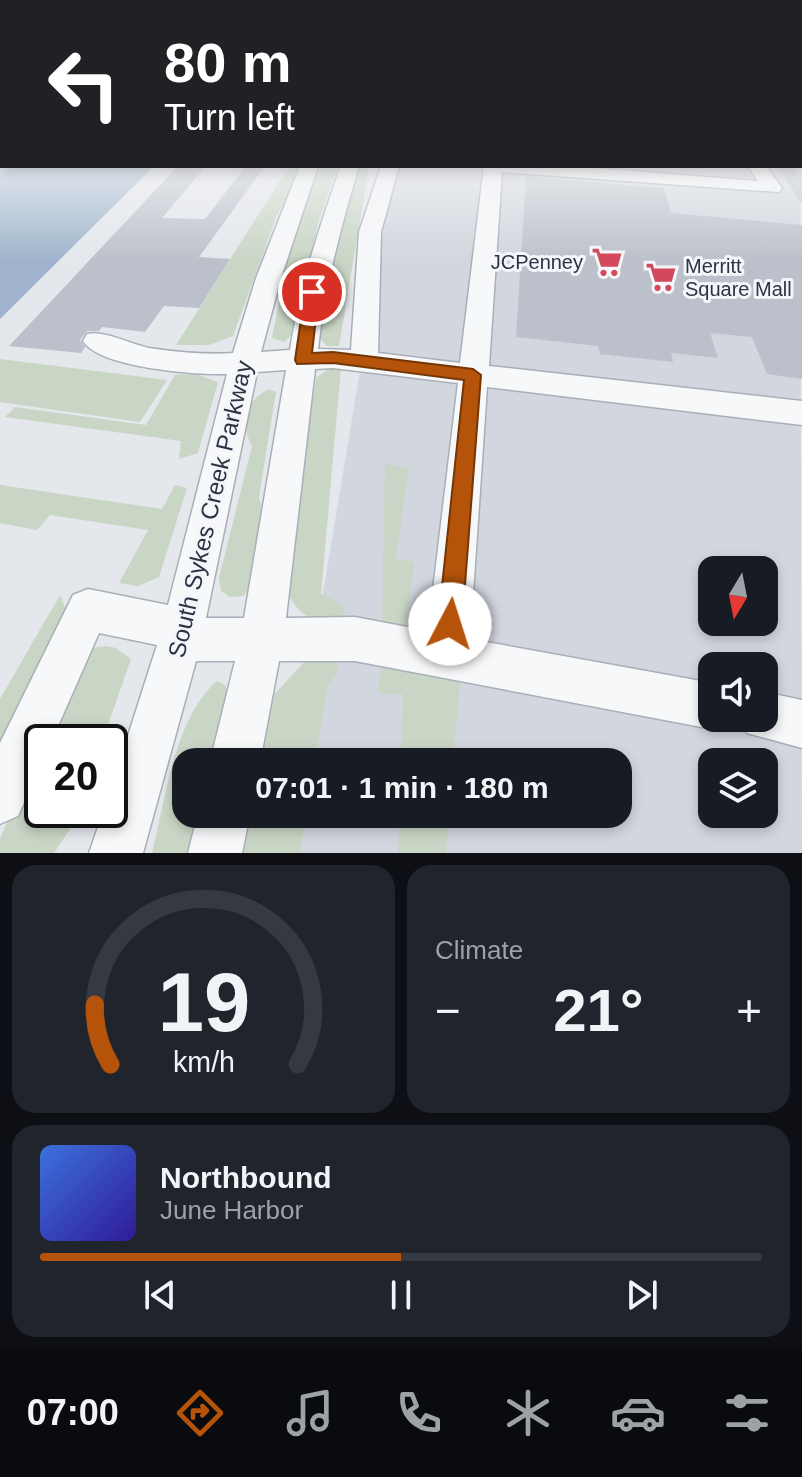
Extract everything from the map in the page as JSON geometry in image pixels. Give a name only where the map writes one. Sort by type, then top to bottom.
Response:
[{"type":"street","name":"South Sykes Creek Parkway","points":[[116,853],[182,634],[245,362],[277,248],[303,182]]},
{"type":"street","points":[[238,748],[262,640],[312,292],[345,182]]},
{"type":"street","points":[[364,362],[370,232],[385,182]]},
{"type":"street","points":[[447,655],[493,182]]},
{"type":"street","points":[[694,182],[772,188],[768,182]]},
{"type":"street","points":[[97,341],[111,349],[152,358],[221,364],[333,358],[802,413]]},
{"type":"street","points":[[0,798],[88,610],[182,634],[262,640],[355,639],[698,703]]},
{"type":"street","points":[[778,719],[802,724]]},
{"type":"street","points":[[215,853],[221,828]]},
{"type":"shaded area","points":[[391,182],[800,182],[802,853],[279,853],[283,828],[632,828],[632,748],[297,748]]},
{"type":"green space","points":[[279,182],[294,182],[276,218],[233,336],[209,345],[176,345]]},
{"type":"green space","points":[[311,182],[332,182],[318,223],[295,332],[284,342],[272,338],[286,267],[281,260]]},
{"type":"green space","points":[[352,182],[367,182],[339,346],[327,346],[316,334],[322,286]]},
{"type":"green space","points":[[0,359],[167,380],[140,422],[0,402]]},
{"type":"green space","points":[[341,368],[321,594],[340,603],[345,611],[341,621],[321,620],[307,615],[296,606],[285,588],[316,378],[328,369]]},
{"type":"green space","points":[[196,374],[218,382],[198,453],[179,459],[181,441],[5,417],[15,407],[146,425],[175,375]]},
{"type":"green space","points":[[269,389],[276,392],[259,497],[266,526],[254,584],[243,596],[230,597],[221,591],[219,578],[252,446],[246,429],[246,413],[254,400]]},
{"type":"green space","points":[[385,464],[409,468],[396,558],[414,562],[406,625],[399,634],[382,625]]},
{"type":"green space","points":[[0,485],[162,509],[175,485],[187,488],[159,577],[138,586],[119,583],[148,530],[50,515],[37,530],[0,523]]},
{"type":"green space","points":[[60,595],[68,615],[0,759],[0,699]]},
{"type":"green space","points":[[93,648],[116,648],[131,659],[108,724],[50,724],[75,666]]},
{"type":"green space","points":[[334,658],[338,662],[337,675],[328,684],[317,748],[257,748],[268,701],[307,659]]},
{"type":"green space","points":[[381,668],[460,680],[454,748],[401,748],[403,694],[381,694],[378,690]]},
{"type":"green space","points":[[217,681],[225,685],[229,695],[220,748],[178,748],[191,716]]},
{"type":"green space","points":[[172,768],[172,828],[202,828],[196,853],[152,853]]},
{"type":"green space","points":[[24,784],[24,828],[70,828],[54,853],[0,853],[0,839]]},
{"type":"green space","points":[[241,828],[304,828],[300,853],[236,853]]},
{"type":"green space","points":[[399,828],[448,828],[446,853],[398,853]]},
{"type":"water","points":[[0,182],[138,182],[0,319]]},
{"type":"building","points":[[163,182],[193,182],[162,218],[205,219],[234,182],[254,182],[199,257],[230,259],[199,308],[164,306],[145,332],[102,327],[99,331],[87,331],[80,340],[85,347],[81,353],[9,346]]},
{"type":"building","name":"Merritt Square Mall","points":[[526,182],[586,182],[664,188],[671,213],[802,225],[802,379],[767,374],[752,337],[710,333],[718,358],[671,353],[673,362],[600,354],[598,346],[516,337]]},
{"type":"building","points":[[787,182],[802,182],[802,204]]},
{"type":"place","name":"JCPenney","points":[[607,262]]},
{"type":"place","name":"Merritt Square Mall","points":[[661,277]]},
{"type":"route","points":[[312,292],[303,360],[333,358],[473,375],[450,624]]}]
